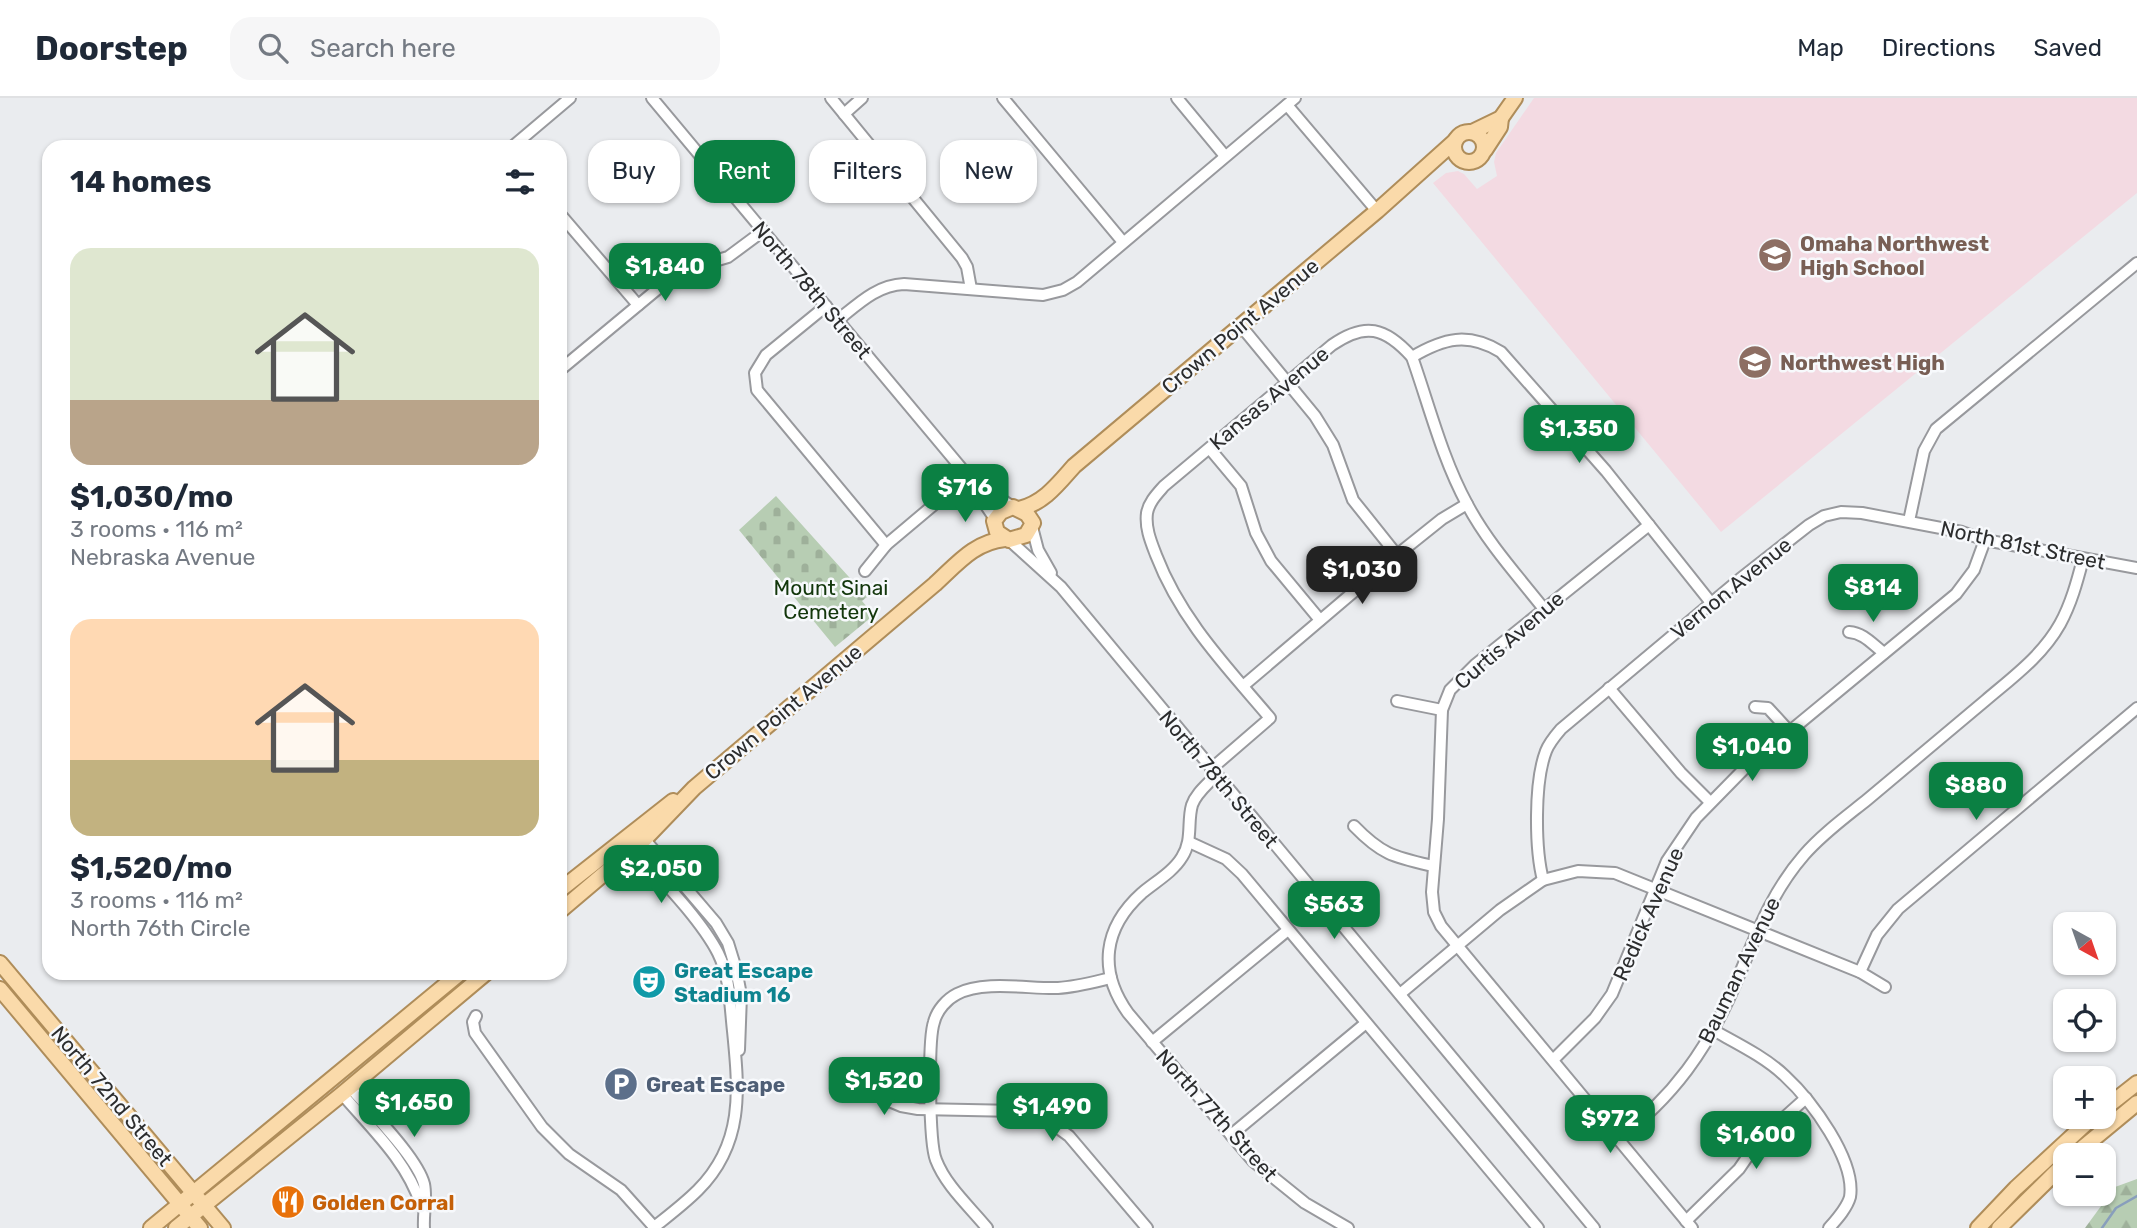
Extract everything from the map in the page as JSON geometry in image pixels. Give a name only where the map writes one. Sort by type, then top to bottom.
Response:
[{"type":"main road","points":[[1501,118],[1462,134],[1455,141],[1454,149],[1460,159],[1468,162],[1482,156],[1500,127],[1501,118],[1515,98]]},
{"type":"main road","points":[[1472,132],[1482,141],[1485,150]]},
{"type":"main road","name":"Crown Point Avenue","points":[[1016,508],[1035,503],[1054,489],[1074,466],[1377,211],[1455,141]]},
{"type":"main road","name":"Crown Point Avenue","points":[[1429,166],[1460,159]]},
{"type":"main road","name":"Crown Point Avenue","points":[[1032,525],[1051,499],[1054,489]]},
{"type":"main road","points":[[1016,508],[1027,514],[1032,525],[1026,535],[1007,539],[997,532],[994,520],[1001,512],[1016,508]]},
{"type":"main road","name":"Crown Point Avenue","points":[[972,550],[977,537],[994,520]]},
{"type":"main road","name":"Crown Point Avenue","points":[[567,904],[676,799],[690,792],[972,550],[989,541],[1007,539]]},
{"type":"main road","name":"Crown Point Avenue","points":[[567,885],[635,839]]},
{"type":"main road","name":"North 72nd Street","points":[[0,963],[194,1193],[198,1215]]},
{"type":"main road","points":[[151,1228],[452,980]]},
{"type":"main road","points":[[176,1228],[198,1215],[478,980]]},
{"type":"main road","name":"North 72nd Street","points":[[0,989],[180,1205],[223,1228]]},
{"type":"main road","points":[[2116,1100],[2137,1083]]},
{"type":"main road","points":[[2089,1143],[2137,1103]]},
{"type":"main road","points":[[1978,1228],[2016,1188],[2080,1129]]},
{"type":"main road","points":[[1999,1228],[2053,1175]]},
{"type":"main road","points":[[198,1215],[213,1228]]},
{"type":"street","points":[[520,140],[570,98]]},
{"type":"street","name":"North 78th Street","points":[[652,98],[970,478]]},
{"type":"street","points":[[831,98],[962,258],[967,267],[971,289]]},
{"type":"street","points":[[844,114],[862,98]]},
{"type":"street","points":[[1003,98],[1123,242]]},
{"type":"street","points":[[1177,98],[1225,156]]},
{"type":"street","points":[[838,320],[870,295],[891,285],[1043,295],[1055,293],[1077,282],[1291,101],[1377,211]]},
{"type":"street","points":[[567,222],[638,305]]},
{"type":"street","points":[[567,364],[681,272],[728,257],[763,231]]},
{"type":"street","points":[[1909,521],[1924,451],[1936,429],[2137,263]]},
{"type":"street","points":[[826,306],[766,355],[755,373],[757,390],[886,545]]},
{"type":"street","points":[[1241,326],[1327,433],[1358,507],[1397,555]]},
{"type":"street","name":"Kansas Avenue","points":[[1243,686],[1191,623],[1173,594],[1150,538],[1147,513],[1156,494],[1349,334],[1366,330],[1380,332],[1399,342],[1412,357]]},
{"type":"street","points":[[1544,609],[1495,549],[1454,477],[1412,357],[1429,347],[1451,340],[1471,340],[1487,343],[1501,352],[1605,471],[1712,604]]},
{"type":"street","points":[[1210,449],[1241,486],[1256,533],[1271,561],[1320,620]]},
{"type":"street","points":[[970,478],[1016,508]]},
{"type":"street","points":[[970,478],[994,520]]},
{"type":"street","points":[[865,571],[886,545],[970,478]]},
{"type":"street","points":[[987,1228],[948,1181],[936,1161],[931,1137],[931,1109],[933,1024],[939,1011],[952,997],[967,990],[1060,988],[1111,978],[1108,957],[1114,928],[1129,905],[1180,860],[1189,842],[1192,806],[1213,772],[1270,718],[1243,686],[1397,555],[1442,519],[1467,504]]},
{"type":"street","name":"Vernon Avenue","points":[[1543,880],[1537,841],[1541,774],[1545,752],[1561,729],[1793,537],[1825,516],[1841,512],[1862,513],[1909,521]]},
{"type":"street","name":"North 81st Street","points":[[1909,521],[1962,532],[1984,540],[2137,568]]},
{"type":"street","points":[[1032,525],[1038,550],[1061,587]]},
{"type":"street","name":"Curtis Avenue","points":[[1457,947],[1436,916],[1432,892],[1442,710],[1450,690],[1456,682],[1544,609],[1649,525]]},
{"type":"street","points":[[1007,539],[1061,587]]},
{"type":"street","name":"Redick Avenue","points":[[1553,1060],[1595,1018],[1612,994],[1667,861],[1696,818],[1726,785],[1956,594],[1975,570],[1984,540]]},
{"type":"street","name":"Bauman Avenue","points":[[1617,1139],[1637,1124],[1686,1073],[1713,1030],[1765,911],[1806,852],[2034,659],[2068,609],[2083,559]]},
{"type":"street","name":"North 78th Street","points":[[1061,587],[1594,1228]]},
{"type":"street","points":[[1849,632],[1857,633],[1884,653]]},
{"type":"street","points":[[1609,688],[1681,774],[1710,802]]},
{"type":"street","points":[[1397,701],[1442,710]]},
{"type":"street","points":[[1755,707],[1768,708],[1789,731]]},
{"type":"street","points":[[1860,972],[1877,936],[1898,909],[2137,708]]},
{"type":"street","points":[[1353,826],[1387,854],[1433,866]]},
{"type":"street","points":[[635,839],[716,923],[732,955],[741,995],[741,1034],[737,1067]]},
{"type":"street","points":[[476,1016],[473,1022],[475,1033],[542,1128],[569,1154],[621,1190],[654,1228],[706,1181],[720,1162],[731,1139],[737,1107],[737,1067],[729,990],[721,959],[635,839]]},
{"type":"street","name":"North 78th Street","points":[[1189,842],[1215,853],[1233,865],[1538,1228]]},
{"type":"street","points":[[1400,994],[1510,902],[1543,880],[1578,871],[1615,873],[1860,972],[1885,987]]},
{"type":"street","points":[[1152,1042],[1288,930]]},
{"type":"street","points":[[1457,947],[1689,1225],[1739,1168],[1759,1140],[1806,1098]]},
{"type":"street","points":[[721,959],[732,955]]},
{"type":"street","name":"North 77th Street","points":[[1111,978],[1119,1000],[1253,1161],[1328,1223],[1348,1228]]},
{"type":"street","points":[[1231,1135],[1366,1023]]},
{"type":"street","points":[[1713,1030],[1751,1051],[1785,1076],[1806,1098],[1842,1154],[1849,1171],[1850,1197],[1829,1228]]},
{"type":"street","points":[[858,1077],[872,1091],[892,1103],[910,1108],[1018,1111],[1052,1123],[1083,1151],[1147,1228]]},
{"type":"street","points":[[346,1091],[411,1180],[423,1211],[424,1228]]},
{"type":"shaded area","name":"Northwest High","points":[[1534,98],[2137,98],[2137,193],[1721,532],[1433,183],[1446,173],[1458,171],[1477,189],[1497,176],[1494,162],[1496,153]]},
{"type":"green space","name":"Mount Sinai Cemetery","points":[[776,496],[867,597],[862,601],[874,615],[835,647],[739,530]]},
{"type":"green space","points":[[2137,1179],[2137,1228],[2085,1228],[2101,1206],[2116,1206],[2116,1187]]},
{"type":"waterway","points":[[2102,1228],[2116,1208],[2137,1196]]},
{"type":"place","name":"Omaha Northwest High School","points":[[1775,255]]},
{"type":"place","name":"Northwest High","points":[[1755,362]]},
{"type":"place","name":"Great Escape Stadium 16","points":[[649,982]]},
{"type":"place","name":"Great Escape","points":[[621,1084]]},
{"type":"place","name":"Golden Corral","points":[[288,1202]]}]
